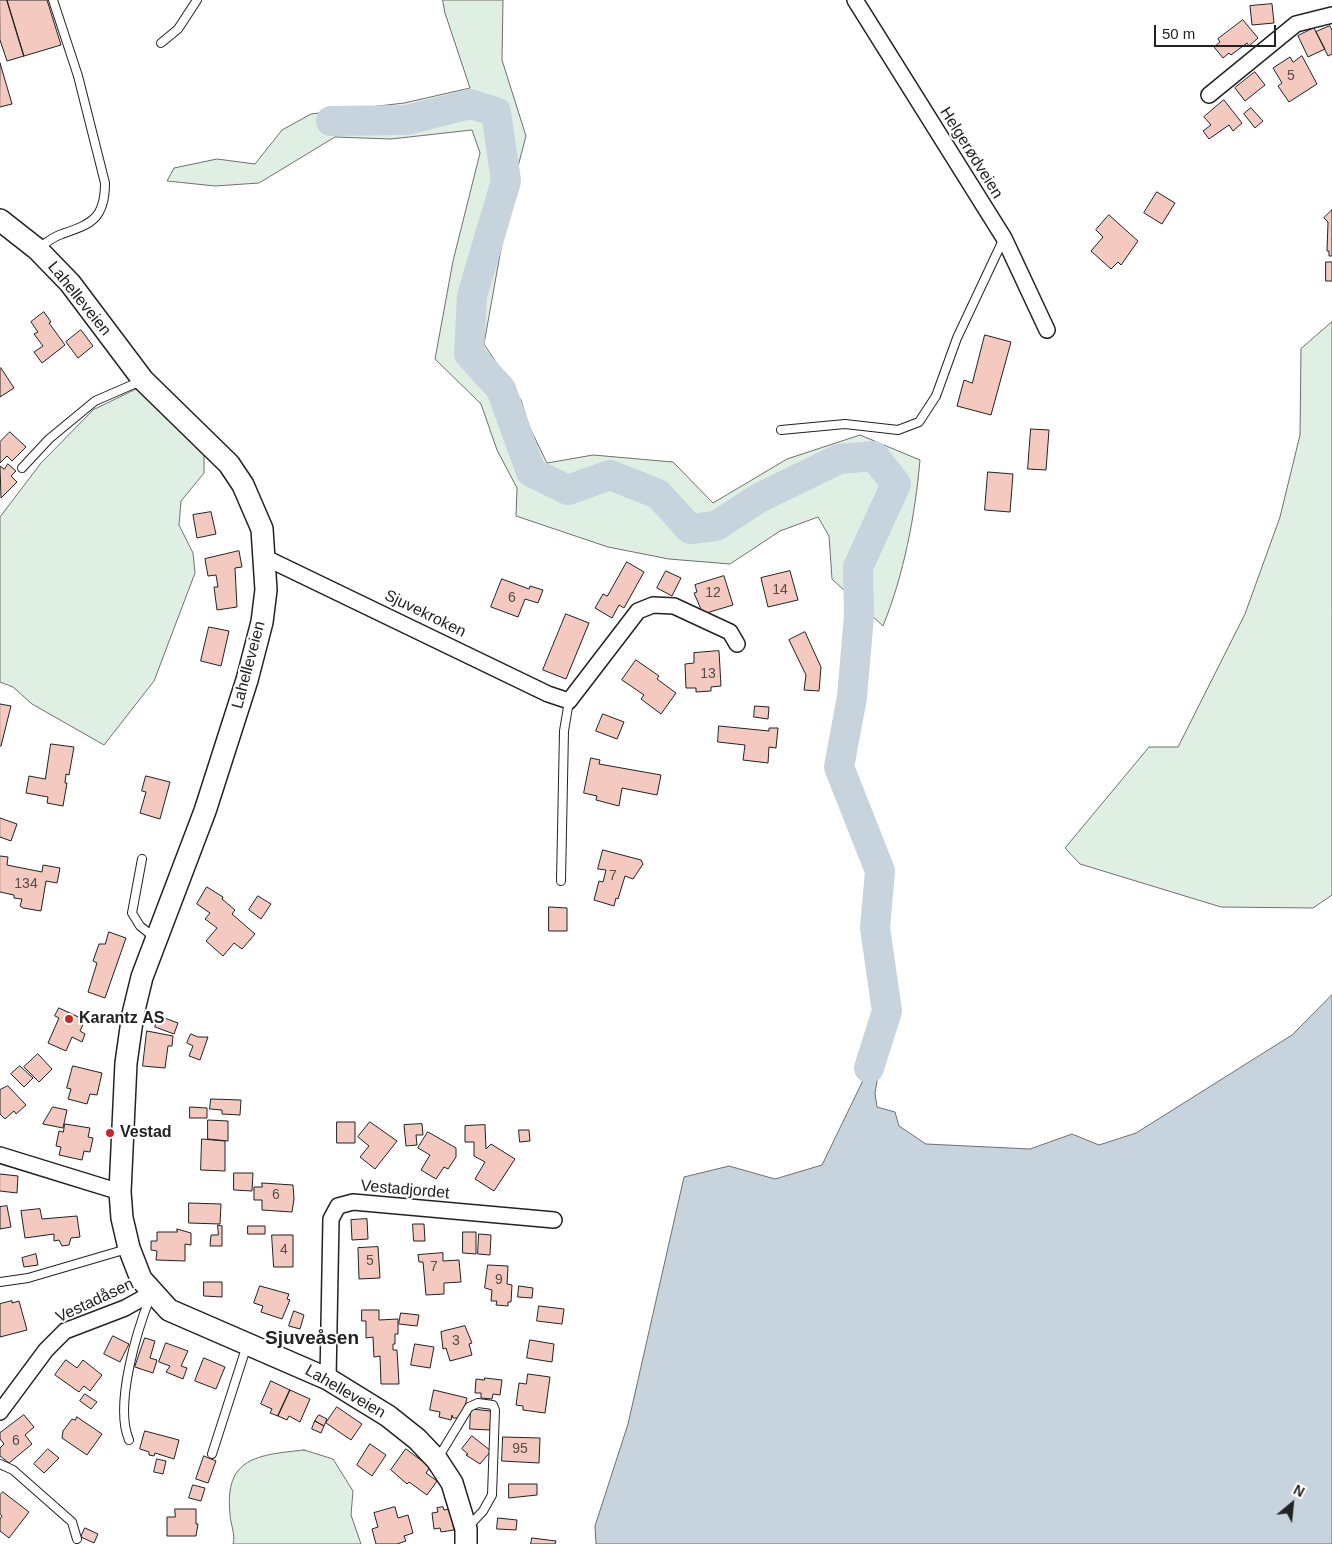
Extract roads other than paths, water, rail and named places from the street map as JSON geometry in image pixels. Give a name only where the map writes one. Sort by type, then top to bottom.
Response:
[{"type":"street","name":"Helgerødveien","points":[[855,0],[1004,238],[1047,330]]},
{"type":"street","points":[[1209,95],[1296,24],[1332,15]]},
{"type":"street","name":"Lahelleveien","points":[[0,220],[37,249],[70,283],[143,380],[229,464],[254,506],[262,529],[266,558],[266,590],[262,622],[247,680],[205,811],[155,938],[140,986],[126,1063],[120,1192],[122,1218],[129,1248],[141,1279],[152,1294],[169,1310],[247,1345],[286,1359],[328,1379],[388,1416],[417,1439],[437,1460],[452,1482],[466,1536]]},
{"type":"street","name":"Sjuvekroken","points":[[266,558],[548,694],[569,701]]},
{"type":"street","points":[[569,701],[638,611],[653,605],[674,606],[730,632],[738,644]]},
{"type":"street","points":[[0,1155],[120,1192]]},
{"type":"street","name":"Vestadjordet","points":[[328,1379],[331,1219],[338,1206],[353,1202],[554,1220]]},
{"type":"street","name":"Vestadåsen","points":[[0,1412],[46,1350],[65,1330],[125,1308],[152,1294]]},
{"type":"lane","points":[[37,249],[60,234],[79,230],[86,225],[99,214],[105,195],[105,183],[78,76],[53,0]]},
{"type":"lane","points":[[161,43],[178,29],[197,0]]},
{"type":"lane","points":[[781,430],[845,424],[898,430],[919,422],[936,396],[969,311],[1004,238]]},
{"type":"lane","points":[[22,468],[49,439],[95,401],[143,380]]},
{"type":"lane","points":[[561,881],[564,731],[569,701]]},
{"type":"lane","points":[[142,859],[132,913],[140,926],[155,938]]},
{"type":"lane","points":[[0,1282],[28,1278],[129,1248]]},
{"type":"lane","points":[[129,1440],[126,1432],[124,1400],[143,1314],[152,1294]]},
{"type":"lane","points":[[212,1454],[247,1345]]},
{"type":"lane","points":[[437,1460],[469,1407],[478,1403],[493,1405],[495,1410],[492,1495],[484,1511],[466,1536]]},
{"type":"lane","points":[[0,1464],[12,1470],[72,1522],[77,1540]]},
{"type":"waterway","points":[[331,121],[407,120],[470,104],[496,112],[506,181],[472,296],[469,354],[501,389],[531,472],[568,490],[610,475],[658,494],[690,529],[716,526],[759,498],[839,459],[874,456],[896,484],[858,567],[859,616],[852,697],[839,767],[880,871],[875,928],[887,1011],[869,1068]]},
{"type":"place","name":"Karantz AS","points":[[69,1019]]},
{"type":"place","name":"Vestad","points":[[110,1133]]},
{"type":"district","name":"Sjuveåsen","points":[[312,1339]]}]
